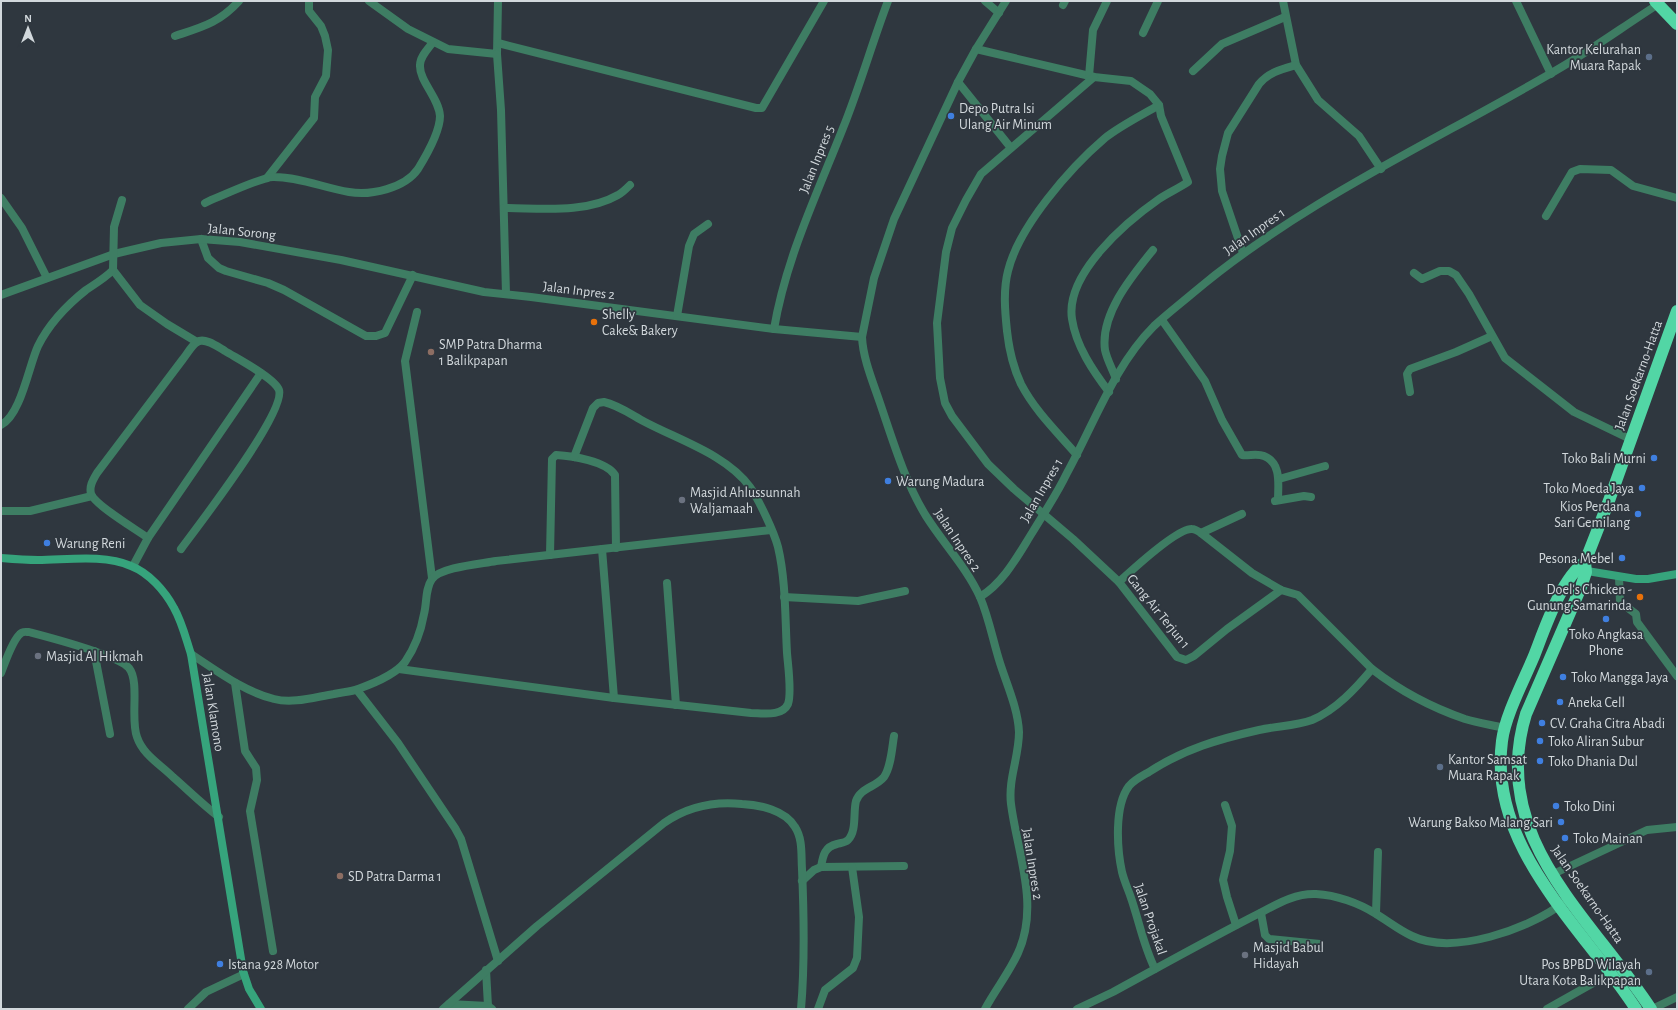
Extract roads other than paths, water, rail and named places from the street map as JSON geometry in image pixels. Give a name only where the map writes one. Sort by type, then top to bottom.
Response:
[{"type":"highway","points":[[1656,3],[1677,24]]},
{"type":"highway","name":"Jalan Soekarno-Hatta","points":[[1636,1009],[1564,902],[1551,874],[1537,850],[1522,810],[1517,780],[1518,753],[1522,727],[1526,714],[1581,587],[1583,567],[1600,527],[1630,439],[1677,311]]},
{"type":"highway","name":"Jalan Soekarno-Hatta","points":[[1583,567],[1562,591],[1504,728],[1501,772],[1503,792],[1514,827],[1528,860],[1633,982],[1651,1009]]},
{"type":"highway","points":[[1623,990],[1633,982]]},
{"type":"main road","name":"Jalan Klamono","points":[[1,558],[37,560],[84,559],[112,561],[133,566],[156,584],[174,609],[191,654],[244,974],[249,989],[261,1009]]},
{"type":"main road","points":[[1583,567],[1619,577],[1648,579],[1677,574]]},
{"type":"street","points":[[175,36],[207,25],[228,13],[239,1]]},
{"type":"street","points":[[267,178],[311,123],[315,112],[315,97],[326,76],[328,50],[325,36],[309,11],[309,1]]},
{"type":"street","points":[[369,1],[408,29],[448,49],[497,54]]},
{"type":"street","points":[[498,1],[497,54],[502,110],[506,294]]},
{"type":"street","points":[[498,43],[756,108],[762,108],[824,1]]},
{"type":"street","name":"Jalan Inpres 5","points":[[774,329],[780,300],[795,249],[844,126],[888,1]]},
{"type":"street","points":[[986,1],[1000,13]]},
{"type":"street","points":[[862,337],[874,278],[894,219],[958,82],[976,49],[1000,13],[1006,1]]},
{"type":"street","points":[[1091,76],[1093,30],[1107,1]]},
{"type":"street","points":[[1143,33],[1158,1]]},
{"type":"street","points":[[1283,1],[1296,65],[1318,100],[1359,136],[1381,169]]},
{"type":"street","points":[[1516,1],[1551,74]]},
{"type":"street","name":"Jalan Inpres 1","points":[[980,597],[1001,580],[1064,480],[1116,379],[1139,344],[1162,320],[1243,253],[1291,221],[1551,74],[1656,3]]},
{"type":"street","points":[[1193,71],[1222,44],[1285,16]]},
{"type":"street","points":[[205,203],[274,176],[350,192],[357,192],[381,190],[400,185],[413,176],[429,148],[437,130],[440,116],[436,101],[425,82],[420,64],[423,56],[434,42]]},
{"type":"street","points":[[976,49],[1091,76],[1131,81],[1150,94],[1159,105],[1161,116],[1188,182],[1160,198],[1122,228],[1084,273],[1073,298],[1072,320],[1077,338],[1089,365],[1109,392]]},
{"type":"street","points":[[1243,253],[1222,191],[1220,169],[1228,133],[1262,80],[1273,72],[1296,65]]},
{"type":"street","name":"Gang Air Terjun 1","points":[[1091,76],[981,174],[961,210],[949,238],[946,252],[937,323],[940,378],[945,403],[952,416],[988,464],[1119,582],[1167,646],[1177,657],[1182,660],[1194,656],[1227,629],[1281,590]]},
{"type":"street","points":[[958,82],[1011,148]]},
{"type":"street","points":[[1077,455],[1049,424],[1020,382],[1014,366],[1006,322],[1007,273],[1013,254],[1024,232],[1069,173],[1106,137],[1159,105]]},
{"type":"street","points":[[1546,216],[1572,172],[1580,169],[1611,170],[1634,186],[1677,198]]},
{"type":"street","points":[[504,208],[566,208],[588,205],[618,195],[630,185]]},
{"type":"street","points":[[1,198],[17,220],[47,278]]},
{"type":"street","points":[[122,200],[114,227],[113,270],[140,305],[167,324],[197,342],[206,342],[215,345],[261,373],[276,385],[279,391],[279,397],[274,412],[253,448],[181,549]]},
{"type":"street","points":[[677,316],[689,246],[694,234],[708,224]]},
{"type":"street","points":[[201,239],[208,258],[219,268],[284,290],[366,336],[376,336],[385,333],[413,275]]},
{"type":"street","name":"Jalan Sorong","points":[[1,295],[114,254],[161,243],[201,239],[240,242],[286,249],[413,275],[484,292]]},
{"type":"street","points":[[1116,379],[1106,351],[1105,342],[1108,324],[1126,284],[1152,250]]},
{"type":"street","points":[[1,425],[10,418],[15,408],[30,374],[37,348],[48,329],[58,316],[77,298],[113,270]]},
{"type":"street","points":[[1414,273],[1422,279],[1440,271],[1449,271],[1456,275],[1469,294],[1505,358],[1574,412],[1630,439]]},
{"type":"street","name":"Jalan Inpres 2","points":[[484,292],[774,329],[862,337],[862,344],[872,379],[909,483],[927,517],[967,573],[980,597],[1011,693],[1018,724],[1019,735],[1010,792],[1014,823],[1026,879],[1026,923],[1019,952],[985,1009]]},
{"type":"street","points":[[191,654],[235,683],[264,696],[281,700],[299,699],[357,690],[399,669],[405,662],[416,640],[424,615],[427,592],[432,578],[405,361],[417,312]]},
{"type":"street","points":[[1162,320],[1205,380],[1222,420],[1242,455],[1264,455],[1271,460],[1277,469],[1277,501],[1304,496],[1311,497]]},
{"type":"street","points":[[1410,392],[1407,374],[1410,369],[1456,352],[1492,336]]},
{"type":"street","points":[[148,538],[100,504],[92,496],[90,488],[97,473],[197,342]]},
{"type":"street","points":[[133,566],[148,538],[261,373]]},
{"type":"street","points":[[399,669],[614,698],[767,714],[780,712],[787,705],[789,694],[788,667],[781,568],[777,546],[771,530],[755,495],[748,485],[723,462],[712,455],[609,403],[598,402],[593,408],[574,456]]},
{"type":"street","points":[[550,555],[552,459],[556,455],[574,456],[605,466],[612,470],[615,475],[616,548]]},
{"type":"street","points":[[1278,479],[1325,466]]},
{"type":"street","points":[[1,511],[30,510],[92,496]]},
{"type":"street","points":[[1201,533],[1242,514]]},
{"type":"street","points":[[1119,582],[1145,558],[1174,537],[1191,528],[1201,533],[1252,573],[1281,590],[1298,595],[1372,669],[1384,678],[1424,701],[1466,719],[1504,728]]},
{"type":"street","points":[[432,578],[460,567],[550,555],[771,530]]},
{"type":"street","points":[[602,549],[614,698]]},
{"type":"street","points":[[1619,577],[1620,602],[1636,614],[1636,622],[1677,676]]},
{"type":"street","points":[[667,583],[676,705]]},
{"type":"street","points":[[784,597],[858,601],[906,591]]},
{"type":"street","points":[[1,673],[18,635],[24,632],[64,641],[115,659],[129,668],[133,681],[134,726],[136,737],[146,754],[218,817]]},
{"type":"street","points":[[94,652],[110,734]]},
{"type":"street","name":"Jalan Projakal","points":[[1372,669],[1349,694],[1324,714],[1314,719],[1304,723],[1261,729],[1208,742],[1172,758],[1134,781],[1128,787],[1123,800],[1120,815],[1118,838],[1122,873],[1131,896],[1146,950],[1155,969],[1236,925],[1290,898],[1316,894],[1347,900],[1376,913],[1396,928],[1414,937],[1430,943],[1446,944],[1462,943],[1503,933],[1525,925],[1564,902]]},
{"type":"street","points":[[235,683],[245,751],[256,768],[257,780],[252,799],[251,817],[273,951]]},
{"type":"street","points":[[357,690],[398,743],[456,828],[461,839],[498,961]]},
{"type":"street","points":[[821,867],[823,854],[826,849],[848,840],[852,832],[856,801],[860,794],[883,779],[887,772],[894,736]]},
{"type":"street","points":[[446,1006],[538,926],[676,814],[696,807],[724,803],[765,807],[787,818],[795,826],[799,834],[802,881],[803,951],[801,1009]]},
{"type":"street","points":[[1225,805],[1232,826],[1230,851],[1223,880],[1236,925]]},
{"type":"street","points":[[1551,874],[1647,830],[1677,827]]},
{"type":"street","points":[[1376,913],[1378,852]]},
{"type":"street","points":[[802,881],[814,870],[821,867],[904,866]]},
{"type":"street","points":[[818,1009],[825,990],[829,985],[837,982],[850,971],[857,958],[859,917],[852,867]]},
{"type":"street","points":[[1261,913],[1268,939],[1320,944]]},
{"type":"street","points":[[1077,1009],[1113,992],[1155,969]]},
{"type":"street","points":[[446,1006],[490,1008],[486,970]]},
{"type":"street","points":[[1547,1009],[1611,973]]},
{"type":"street","points":[[188,1009],[206,992],[244,974]]},
{"type":"street","points":[[1651,1009],[1677,997]]},
{"type":"place","name":"Kantor Kelurahan Muara Rapak","points":[[1649,57]]},
{"type":"place","name":"Depo Putra Isi Ulang Air Minum","points":[[951,116]]},
{"type":"place","name":"Shelly Cake& Bakery","points":[[594,322]]},
{"type":"place","name":"SMP Patra Dharma 1 Balikpapan","points":[[431,352]]},
{"type":"place","name":"Toko Bali Murni","points":[[1654,458]]},
{"type":"place","name":"Warung Madura","points":[[888,481]]},
{"type":"place","name":"Toko Moeda Jaya","points":[[1642,488]]},
{"type":"place","name":"Masjid Ahlussunnah Waljamaah","points":[[682,500]]},
{"type":"place","name":"Kios Perdana Sari Gemilang","points":[[1638,514]]},
{"type":"place","name":"Warung Reni","points":[[47,543]]},
{"type":"place","name":"Pesona Mebel","points":[[1622,558]]},
{"type":"place","name":"Doel's Chicken - Gunung Samarinda","points":[[1640,597]]},
{"type":"place","name":"Toko Angkasa Phone","points":[[1606,619]]},
{"type":"place","name":"Masjid Al Hikmah","points":[[38,656]]},
{"type":"place","name":"Toko Mangga Jaya","points":[[1563,677]]},
{"type":"place","name":"Aneka Cell","points":[[1560,702]]},
{"type":"place","name":"CV. Graha Citra Abadi","points":[[1542,723]]},
{"type":"place","name":"Toko Aliran Subur","points":[[1540,741]]},
{"type":"place","name":"Toko Dhania Dul","points":[[1540,761]]},
{"type":"place","name":"Kantor Samsat Muara Rapak","points":[[1440,767]]},
{"type":"place","name":"Toko Dini","points":[[1556,806]]},
{"type":"place","name":"Warung Bakso Malang Sari","points":[[1561,822]]},
{"type":"place","name":"Toko Mainan","points":[[1565,838]]},
{"type":"place","name":"SD Patra Darma 1","points":[[340,876]]},
{"type":"place","name":"Masjid Babul Hidayah","points":[[1245,955]]},
{"type":"place","name":"Istana 928 Motor","points":[[220,964]]},
{"type":"place","name":"Pos BPBD Wilayah Utara Kota Balikpapan","points":[[1649,972]]}]
